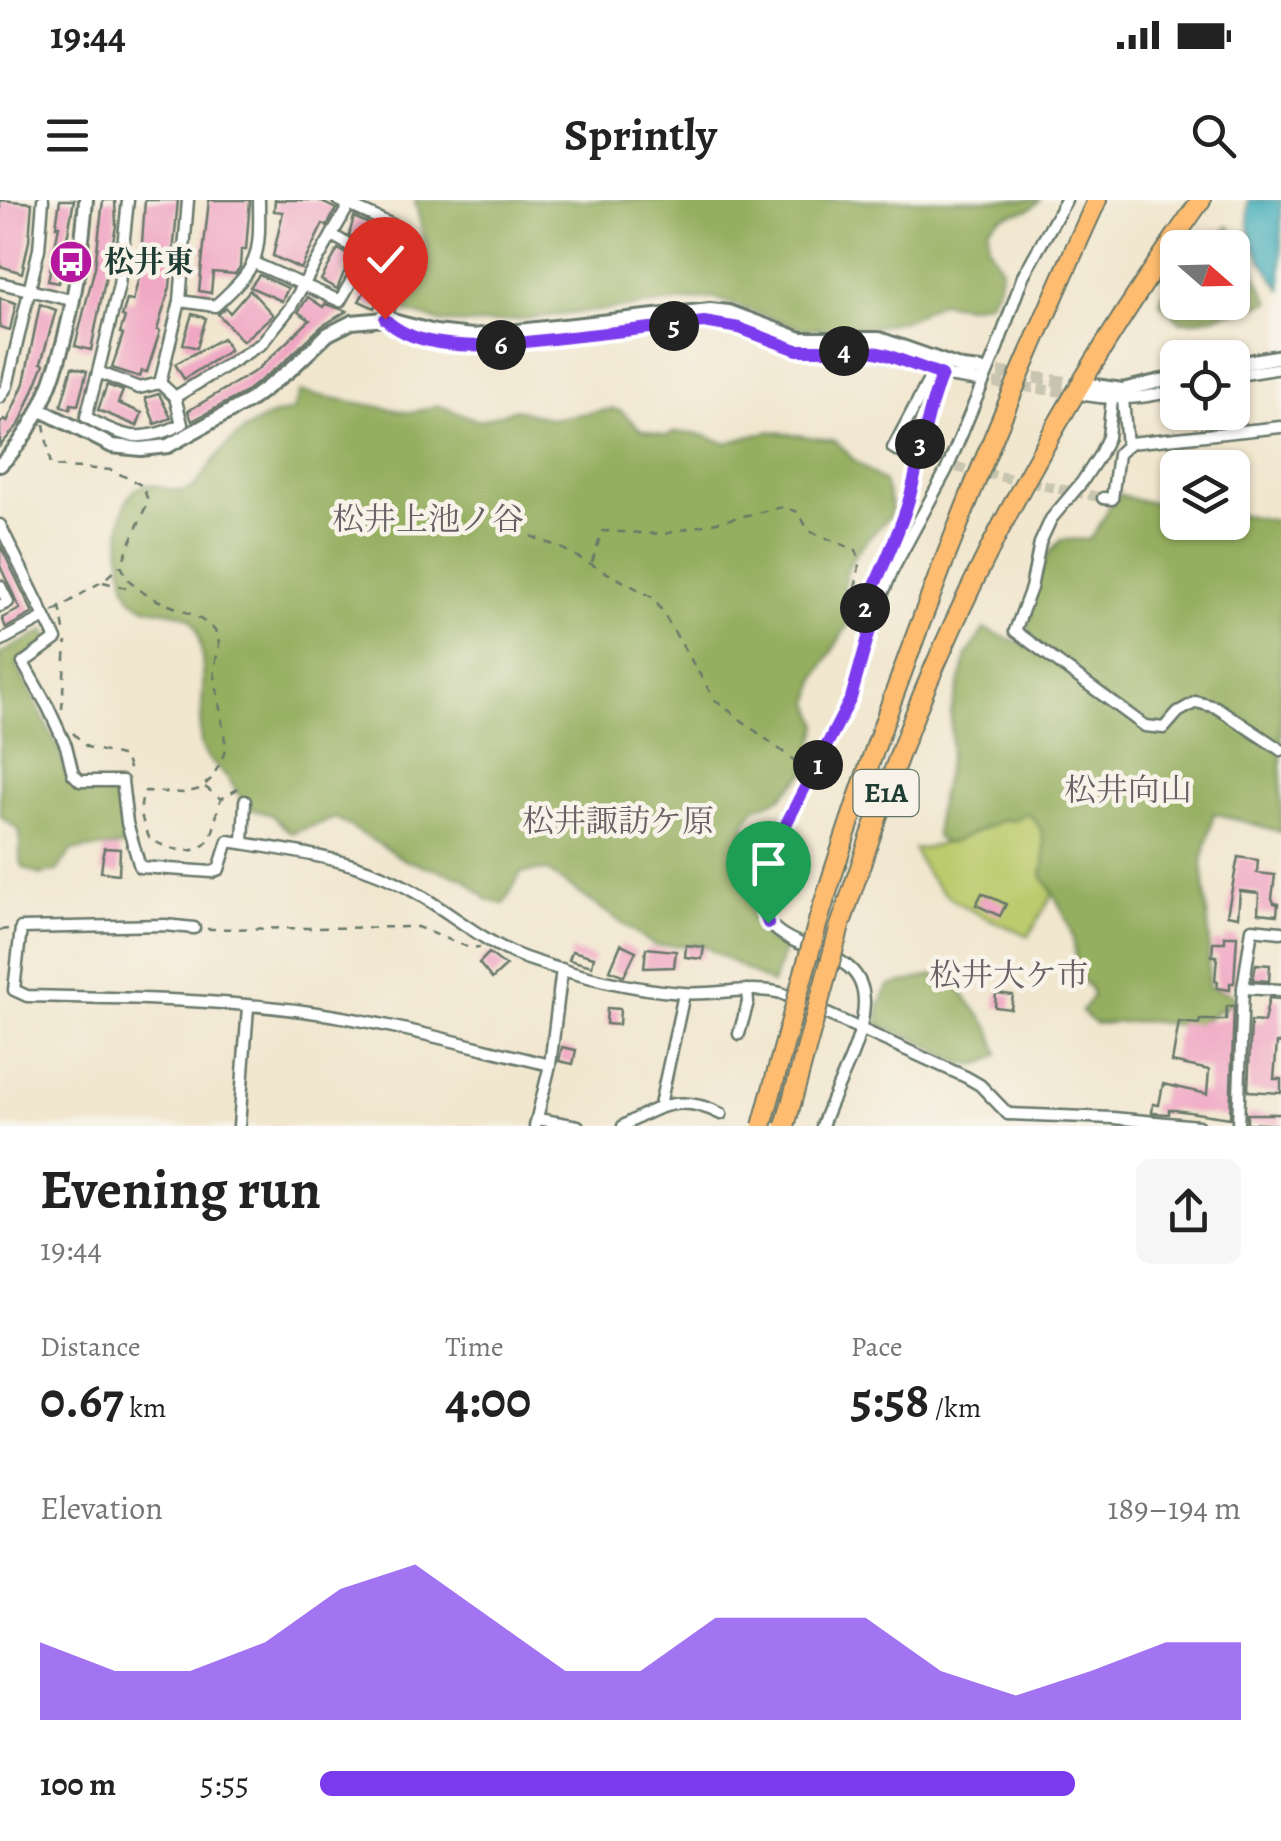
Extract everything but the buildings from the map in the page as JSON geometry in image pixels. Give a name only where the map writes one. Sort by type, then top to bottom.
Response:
[{"type":"highway","name":"E1A","points":[[762,1126],[819,918],[864,774],[1034,338],[1096,200]]},
{"type":"highway","name":"E1A","points":[[785,1126],[840,926],[937,662],[996,538],[1062,414],[1146,280],[1202,200]]},
{"type":"street","points":[[0,397],[7,386],[39,249],[43,200]]},
{"type":"street","points":[[0,465],[21,442],[41,410],[58,358],[86,200]]},
{"type":"street","points":[[128,200],[118,285],[86,417],[117,435],[151,436],[182,424],[176,396],[160,383]]},
{"type":"street","points":[[160,383],[180,301],[188,200]]},
{"type":"street","points":[[180,301],[215,306],[246,277],[260,244],[259,200]]},
{"type":"street","points":[[869,613],[947,469],[995,354],[1022,276],[1066,200]]},
{"type":"street","points":[[176,396],[261,344],[280,322],[332,235],[344,203],[395,226],[407,254],[385,319]]},
{"type":"street","points":[[254,263],[340,300],[366,255],[332,235]]},
{"type":"street","points":[[0,283],[71,300]]},
{"type":"street","points":[[41,410],[112,446],[168,446],[248,401],[290,370],[328,334],[352,322],[385,319],[435,332],[473,336],[710,310],[729,312],[801,339],[879,340],[980,376]]},
{"type":"street","points":[[385,319],[394,328],[456,346],[491,346],[704,322],[739,328],[797,350],[865,350],[937,374],[980,376]]},
{"type":"street","points":[[1250,362],[1281,356]]},
{"type":"street","points":[[1250,373],[1281,368]]},
{"type":"street","points":[[98,372],[138,388],[160,383]]},
{"type":"street","points":[[822,1126],[860,1028],[864,1002],[856,975],[846,962],[782,936],[768,923],[759,887],[764,867],[851,698],[869,613],[918,464],[922,428],[937,374]]},
{"type":"street","points":[[911,458],[894,448],[937,374]]},
{"type":"street","points":[[1087,390],[1122,390],[1160,381]]},
{"type":"street","points":[[1087,390],[1117,399],[1160,394]]},
{"type":"street","points":[[1117,399],[1126,446]]},
{"type":"street","points":[[1117,399],[1099,456],[1051,519],[1040,543],[1031,588],[1015,631],[1145,726],[1164,728],[1178,712],[1196,702],[1216,707],[1281,750]]},
{"type":"street","points":[[1102,498],[1112,498],[1118,454],[1130,442],[1281,428]]},
{"type":"street","points":[[0,525],[56,639],[23,663],[66,746],[72,774],[80,781],[122,781],[127,823],[140,867],[212,872],[219,869],[228,841],[329,857],[410,889],[496,945],[562,969],[684,994],[765,989],[781,993],[966,1077],[1008,1114],[1198,1126]]},
{"type":"street","points":[[0,586],[8,602],[0,606]]},
{"type":"street","points":[[0,641],[46,618]]},
{"type":"street","points":[[242,843],[245,802]]},
{"type":"street","points":[[194,928],[21,928],[14,990],[27,996],[119,998],[348,1018],[550,1065]]},
{"type":"street","points":[[1238,1126],[1243,988],[1252,929],[1281,932]]},
{"type":"street","points":[[562,969],[550,1065],[537,1122],[578,1126]]},
{"type":"street","points":[[1243,988],[1281,990]]},
{"type":"street","points":[[739,1034],[748,1002],[747,990]]},
{"type":"street","points":[[660,1105],[684,994]]},
{"type":"street","points":[[239,1126],[248,1007]]},
{"type":"street","points":[[623,1126],[660,1105],[706,1106],[722,1114]]},
{"type":"street","points":[[1001,1126],[1008,1114]]},
{"type":"path","points":[[41,410],[51,466],[112,470],[143,486],[148,501],[121,565],[46,618]]},
{"type":"path","points":[[591,564],[602,531],[664,534],[783,507],[798,512],[810,531],[856,550],[861,562],[854,606],[869,613]]},
{"type":"path","points":[[531,536],[654,598],[715,700],[814,774]]},
{"type":"path","points":[[121,565],[134,590]]},
{"type":"path","points":[[102,582],[134,590],[196,616],[218,634],[214,670],[226,747],[221,762],[204,786],[185,793],[146,791],[141,813],[150,838],[182,851],[199,847],[209,839],[222,799],[239,788],[245,792],[245,802]]},
{"type":"path","points":[[60,606],[68,658],[61,717]]},
{"type":"path","points":[[70,730],[87,747],[124,757],[133,782]]},
{"type":"path","points":[[204,786],[222,799]]},
{"type":"path","points":[[194,928],[418,927],[470,948],[496,945]]},
{"type":"green space","points":[[415,200],[1040,200],[1027,210],[1000,218],[988,228],[989,246],[1002,268],[998,287],[988,302],[967,306],[940,302],[908,319],[874,327],[802,329],[715,298],[477,324],[444,323],[405,311],[426,248]]},
{"type":"green space","points":[[1250,265],[1270,302],[1250,307]]},
{"type":"green space","points":[[300,392],[412,413],[438,405],[479,421],[516,409],[551,419],[612,409],[621,411],[640,429],[666,436],[675,432],[702,435],[726,443],[770,431],[836,441],[884,482],[892,508],[889,517],[856,553],[846,576],[848,625],[817,676],[811,702],[819,725],[805,773],[780,798],[755,808],[745,822],[745,880],[752,915],[766,939],[785,947],[772,984],[702,945],[655,946],[546,870],[521,873],[504,904],[488,900],[464,878],[405,860],[336,818],[291,833],[272,815],[247,808],[202,747],[203,667],[195,626],[183,615],[135,602],[125,583],[120,532],[128,500],[136,489],[154,485],[181,491],[193,487],[238,436],[257,422],[292,411]]},
{"type":"green space","points":[[1119,494],[1160,503],[1160,540],[1250,540],[1250,516],[1281,522],[1281,832],[1214,813],[1202,862],[1209,933],[1208,986],[1234,995],[1236,1000],[1194,1026],[1144,1021],[1095,1024],[1081,1011],[1093,996],[1074,973],[1072,934],[1042,875],[1044,841],[1027,813],[951,843],[936,837],[937,813],[951,749],[951,713],[967,656],[984,629],[1026,646],[1034,589],[1051,551],[1061,540],[1089,539]]},
{"type":"green space","points":[[46,630],[49,639],[17,665],[59,750],[67,776],[87,791],[116,791],[124,846],[72,850],[57,871],[40,875],[24,868],[20,860],[20,831],[0,816],[0,654]]},
{"type":"green space","points":[[1027,812],[1042,833],[1042,875],[1053,893],[1029,936],[947,895],[923,868],[914,849],[944,844]]},
{"type":"green space","points":[[933,975],[957,986],[990,1028],[999,1054],[977,1064],[958,1062],[879,1025],[879,1006],[889,986]]},
{"type":"water","points":[[1248,200],[1281,200],[1281,289],[1255,248],[1249,228]]},
{"type":"tunnel","points":[[981,370],[1087,385]]},
{"type":"tunnel","points":[[979,381],[1077,394]]},
{"type":"tunnel","points":[[912,458],[1103,498]]},
{"type":"place","name":"松井東","points":[[71,262]]},
{"type":"district","name":"松井上池ノ谷","points":[[428,519]]},
{"type":"district","name":"松井向山","points":[[1128,790]]},
{"type":"district","name":"松井諏訪ケ原","points":[[618,821]]},
{"type":"district","name":"松井大ケ市","points":[[1009,975]]},
{"type":"route","points":[[385,319],[394,328],[456,346],[491,346],[704,322],[739,328],[797,350],[865,350],[884,354],[942,375],[922,428],[918,464],[906,507],[864,611],[874,616],[851,698],[764,867],[759,887],[768,923]]}]
